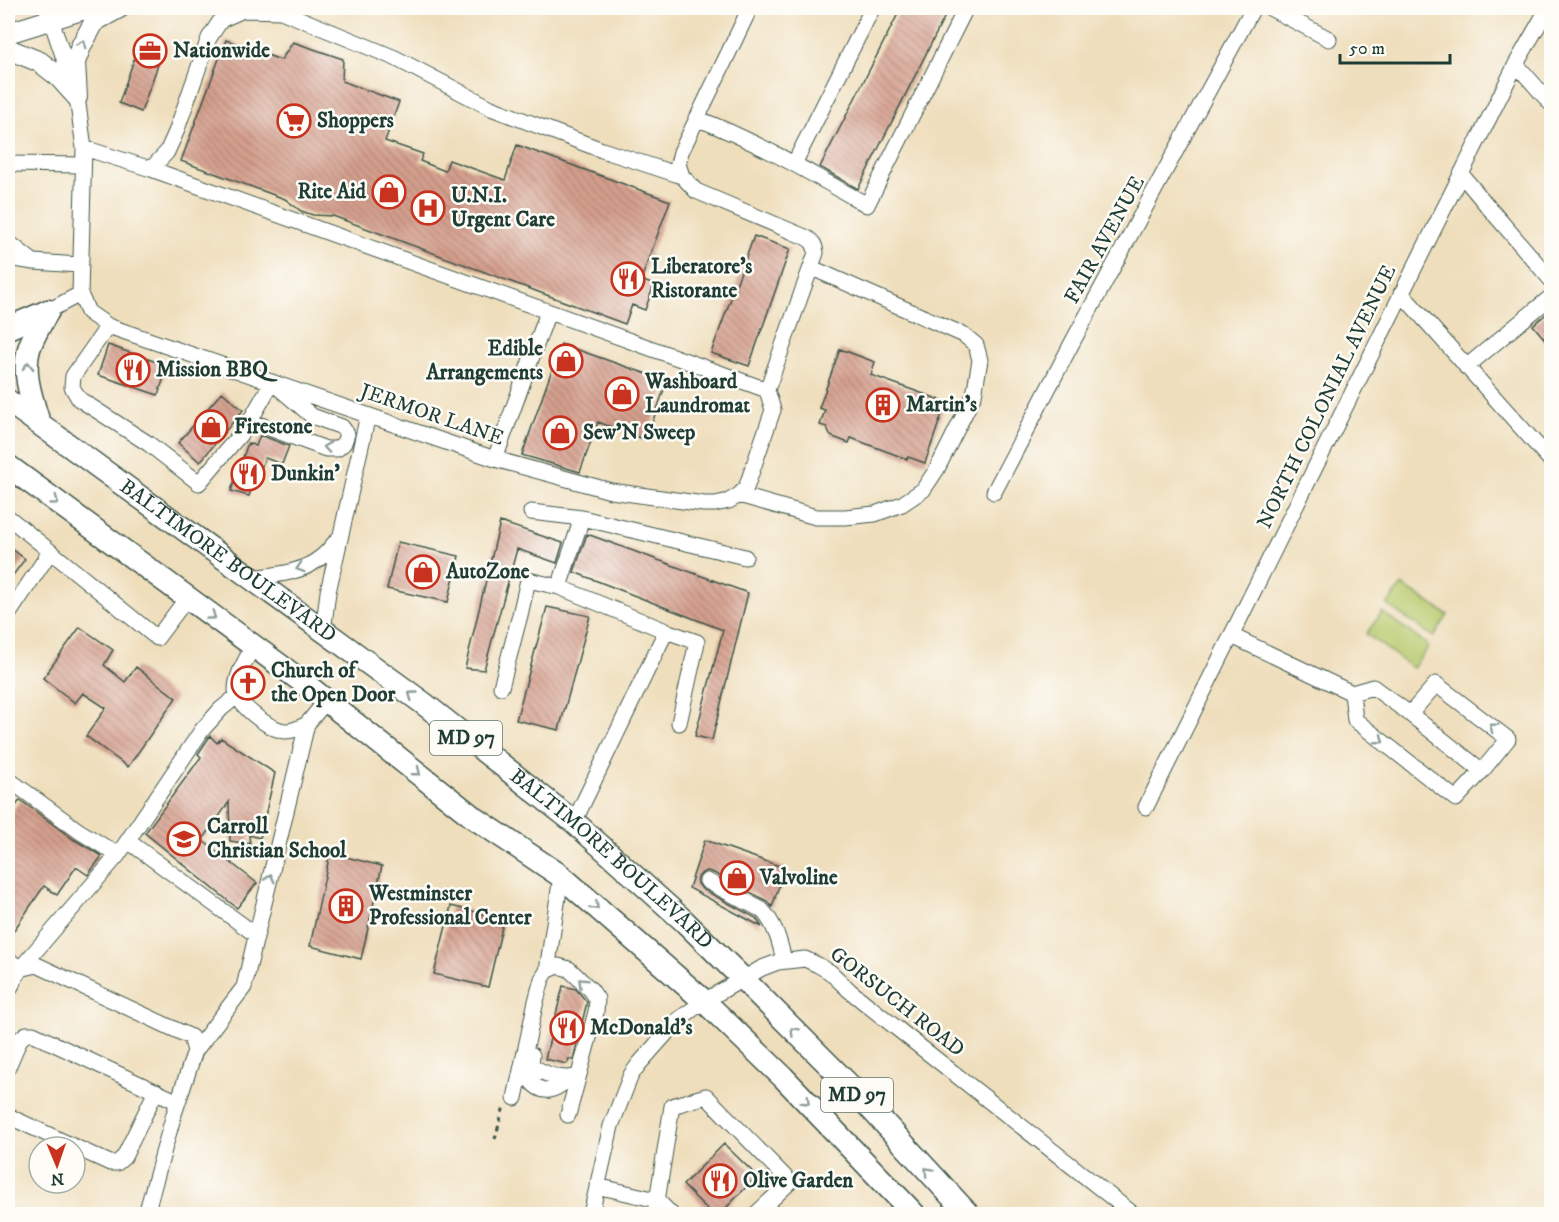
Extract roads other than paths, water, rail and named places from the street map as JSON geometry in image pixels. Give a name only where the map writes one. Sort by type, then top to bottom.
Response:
[{"type":"highway","points":[[8,328],[48,311]]},
{"type":"highway","points":[[39,423],[30,392],[27,362],[35,335],[48,311]]},
{"type":"highway","name":"BALTIMORE BOULEVARD","points":[[8,401],[423,703],[574,822],[684,921],[743,979],[852,1088],[968,1215]]},
{"type":"highway","name":"MD 97","points":[[8,466],[326,700],[473,817],[561,876],[704,1002],[783,1077],[914,1215]]},
{"type":"main road","points":[[8,33],[49,13],[88,8]]},
{"type":"main road","points":[[77,97],[75,62],[81,44],[95,21],[119,8]]},
{"type":"main road","points":[[8,48],[40,62],[58,76],[77,97]]},
{"type":"street","points":[[750,8],[696,118],[678,164],[682,176],[696,191],[813,241],[816,253],[767,390],[773,410],[746,488],[739,495],[816,517],[875,514],[902,504],[923,490],[937,469],[974,395],[980,360],[976,345],[964,335],[812,268]]},
{"type":"street","points":[[794,164],[871,8]]},
{"type":"street","points":[[696,118],[730,131],[867,205],[966,8]]},
{"type":"street","name":"FAIR AVENUE","points":[[994,492],[1253,8]]},
{"type":"street","points":[[1270,8],[1329,39]]},
{"type":"street","name":"NORTH COLONIAL AVENUE","points":[[1146,807],[1516,64],[1548,8]]},
{"type":"street","points":[[151,169],[167,152],[176,132],[209,38],[221,20],[243,10],[281,11],[395,58],[491,108],[602,150],[682,176]]},
{"type":"street","points":[[48,311],[80,294],[84,165],[77,97],[49,13]]},
{"type":"street","points":[[1516,64],[1551,105]]},
{"type":"street","points":[[84,148],[151,169],[767,390]]},
{"type":"street","points":[[8,164],[84,165]]},
{"type":"street","points":[[1461,174],[1551,281]]},
{"type":"street","points":[[8,242],[34,262]]},
{"type":"street","points":[[8,258],[80,266]]},
{"type":"street","points":[[1401,293],[1551,462]]},
{"type":"street","name":"JERMOR LANE","points":[[80,294],[88,312],[108,326],[495,459],[611,491],[715,504],[729,501],[739,495]]},
{"type":"street","points":[[1466,367],[1551,296]]},
{"type":"street","points":[[495,459],[548,312]]},
{"type":"street","points":[[108,326],[73,376],[72,387],[79,399],[149,444],[199,483],[250,422],[272,382],[312,416],[342,427],[347,434],[344,443],[337,449],[326,449],[250,422]]},
{"type":"street","points":[[323,632],[339,538],[368,415]]},
{"type":"street","points":[[531,512],[582,518],[745,557]]},
{"type":"street","points":[[8,517],[157,638],[187,598]]},
{"type":"street","points":[[559,587],[582,518]]},
{"type":"street","points":[[250,578],[298,570],[310,565],[322,557],[339,538]]},
{"type":"street","points":[[8,615],[50,552]]},
{"type":"street","points":[[501,687],[528,580],[559,587],[698,642],[679,723]]},
{"type":"street","points":[[574,822],[666,631]]},
{"type":"street","points":[[1232,636],[1352,693],[1373,687],[1482,771]]},
{"type":"street","points":[[253,646],[236,687],[237,696],[244,706],[259,719],[281,730],[299,729],[307,724],[326,700]]},
{"type":"street","points":[[1352,693],[1355,720],[1456,799],[1508,739],[1436,684],[1410,714]]},
{"type":"street","points":[[8,992],[20,969],[118,855],[202,730],[221,709],[237,696]]},
{"type":"street","points":[[146,1215],[195,1051],[244,987],[307,724]]},
{"type":"street","points":[[8,790],[12,782],[79,831],[118,855]]},
{"type":"street","points":[[128,841],[256,935]]},
{"type":"street","points":[[514,1098],[542,979],[547,971],[561,876]]},
{"type":"street","points":[[706,881],[762,910],[776,933],[784,961]]},
{"type":"street","points":[[8,959],[20,969]]},
{"type":"street","name":"GORSUCH ROAD","points":[[591,1215],[611,1126],[631,1074],[639,1064],[678,1020],[704,1002],[762,968],[784,961],[805,959],[830,972],[901,1032],[1133,1215]]},
{"type":"street","points":[[20,969],[37,965],[181,1032],[191,1037],[195,1051]]},
{"type":"street","points":[[547,971],[558,966],[569,969],[597,999],[596,1012],[574,1078],[568,1115]]},
{"type":"street","points":[[531,1026],[533,1050],[530,1080],[543,1090],[554,1090],[574,1078]]},
{"type":"street","points":[[8,1067],[20,1039],[26,1034],[33,1034],[178,1102]]},
{"type":"street","points":[[87,1152],[110,1163],[117,1163],[124,1157],[156,1091]]},
{"type":"street","points":[[656,1208],[672,1106],[706,1096],[790,1182],[756,1215]]},
{"type":"street","points":[[8,1116],[49,1135]]},
{"type":"street","points":[[597,1186],[671,1215]]},
{"type":"place","name":"Nationwide","points":[[150,51]]},
{"type":"place","name":"Shoppers","points":[[294,121]]},
{"type":"place","name":"Rite Aid","points":[[389,192]]},
{"type":"place","name":"U.N.I. Urgent Care","points":[[428,208]]},
{"type":"place","name":"Liberatore's Ristorante","points":[[628,279]]},
{"type":"place","name":"Edible Arrangements","points":[[566,361]]},
{"type":"place","name":"Mission BBQ","points":[[133,370]]},
{"type":"place","name":"Washboard Laundromat","points":[[622,394]]},
{"type":"place","name":"Martin's","points":[[883,405]]},
{"type":"place","name":"Firestone","points":[[211,427]]},
{"type":"place","name":"Sew'N Sweep","points":[[560,433]]},
{"type":"place","name":"Dunkin'","points":[[248,474]]},
{"type":"place","name":"AutoZone","points":[[423,572]]},
{"type":"place","name":"Church of the Open Door","points":[[248,683]]},
{"type":"place","name":"Carroll Christian School","points":[[184,839]]},
{"type":"place","name":"Valvoline","points":[[737,878]]},
{"type":"place","name":"Westminster Professional Center","points":[[346,906]]},
{"type":"place","name":"McDonald's","points":[[567,1028]]},
{"type":"place","name":"Olive Garden","points":[[720,1181]]}]
